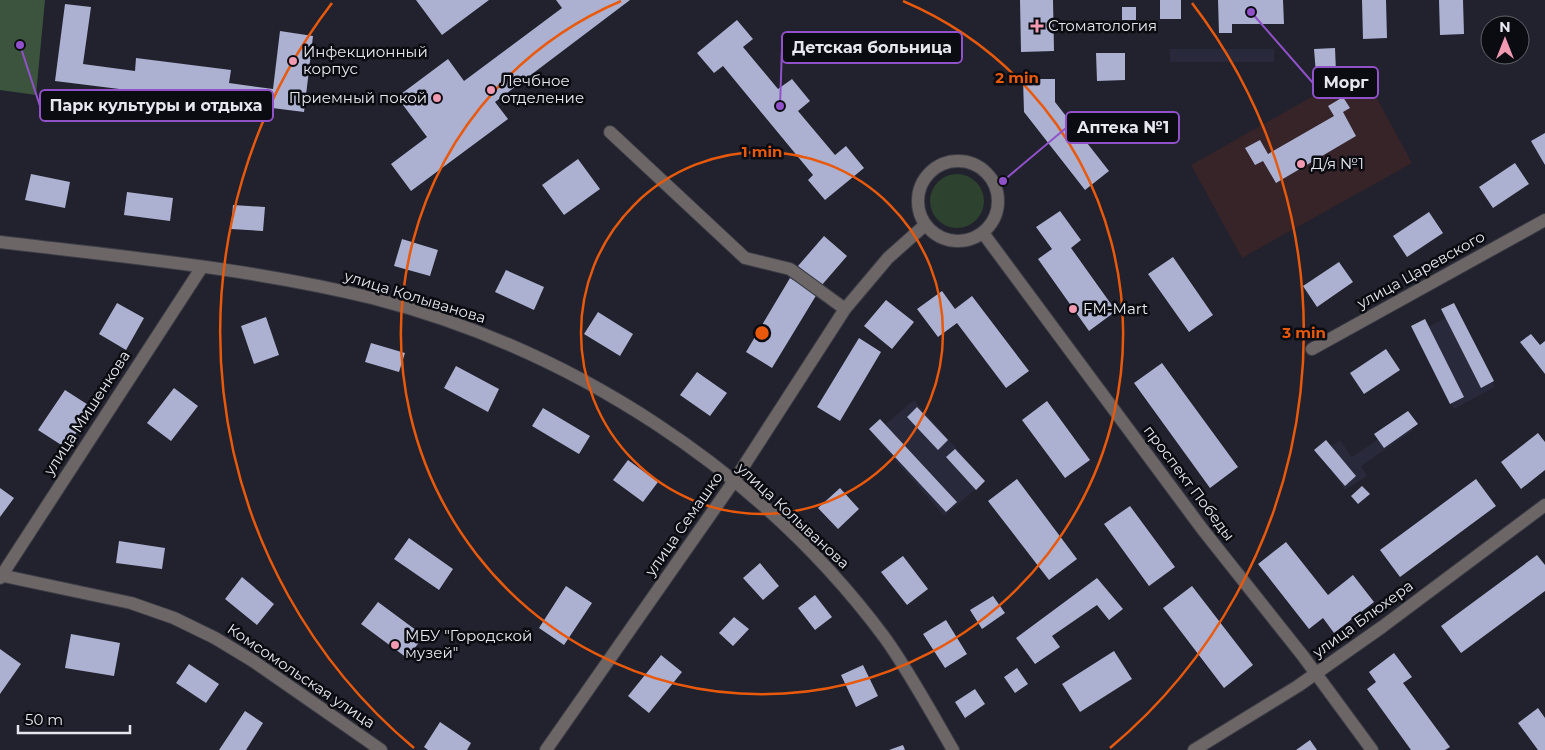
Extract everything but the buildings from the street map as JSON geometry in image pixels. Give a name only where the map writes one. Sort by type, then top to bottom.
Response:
[{"type":"street","points":[[610,132],[745,258],[790,269],[845,309]]},
{"type":"street","points":[[952,162],[965,162],[978,166],[988,174],[995,185],[998,198],[997,211],[992,223],[983,233],[971,239],[958,242],[946,240],[925,225],[920,212],[918,198],[921,185],[929,174],[939,166],[952,162]]},
{"type":"street","name":"улица Царевского","points":[[1312,349],[1545,220]]},
{"type":"street","name":"улица Семашко","points":[[546,750],[734,481],[845,309],[888,258],[925,225]]},
{"type":"street","name":"проспект Победы","points":[[983,233],[1198,522],[1316,673],[1372,750]]},
{"type":"street","name":"улица Колыванова","points":[[0,242],[202,267],[317,286],[374,299],[444,320],[514,347],[585,381],[652,421],[734,481],[798,538],[846,590],[886,639],[915,684],[952,750]]},
{"type":"street","name":"улица Мишенкова","points":[[1,576],[202,267]]},
{"type":"street","name":"улица Блюхера","points":[[1194,750],[1298,686],[1382,627],[1545,505]]},
{"type":"street","name":"Комсомольская улица","points":[[1,576],[130,603],[174,618],[214,638],[253,661],[381,750]]},
{"type":"shaded area","points":[[1170,49],[1274,49],[1274,62],[1170,62]]},
{"type":"shaded area","name":"Д/я №1","points":[[1361,69],[1412,163],[1242,258],[1191,165]]},
{"type":"shaded area","points":[[1456,313],[1495,387],[1454,409],[1415,333]]},
{"type":"shaded area","points":[[914,400],[985,481],[944,516],[873,435]]},
{"type":"shaded area","points":[[1406,420],[1413,430],[1361,466],[1367,476],[1345,490],[1320,454],[1340,440],[1352,457]]},
{"type":"green space","points":[[0,0],[45,0],[36,95],[0,90]]},
{"type":"green space","points":[[952,174],[962,174],[976,182],[982,191],[984,201],[982,211],[976,220],[962,228],[952,228],[942,223],[935,216],[930,206],[930,196],[935,186],[942,179]]},
{"type":"place","name":"Морг","points":[[1251,12]]},
{"type":"place","name":"Стоматология","points":[[1037,26]]},
{"type":"place","name":"Парк культуры и отдыха","points":[[20,45]]},
{"type":"place","name":"Инфекционный корпус","points":[[293,61]]},
{"type":"place","name":"Лечбное отделение","points":[[491,90]]},
{"type":"place","name":"Приемный покой","points":[[437,98]]},
{"type":"place","name":"Детская больница","points":[[780,106]]},
{"type":"place","name":"Д/я №1","points":[[1301,164]]},
{"type":"place","name":"Аптека №1","points":[[1003,181]]},
{"type":"place","name":"FM-Mart","points":[[1073,309]]},
{"type":"place","name":"МБУ \"Городской музей\"","points":[[395,645]]}]
